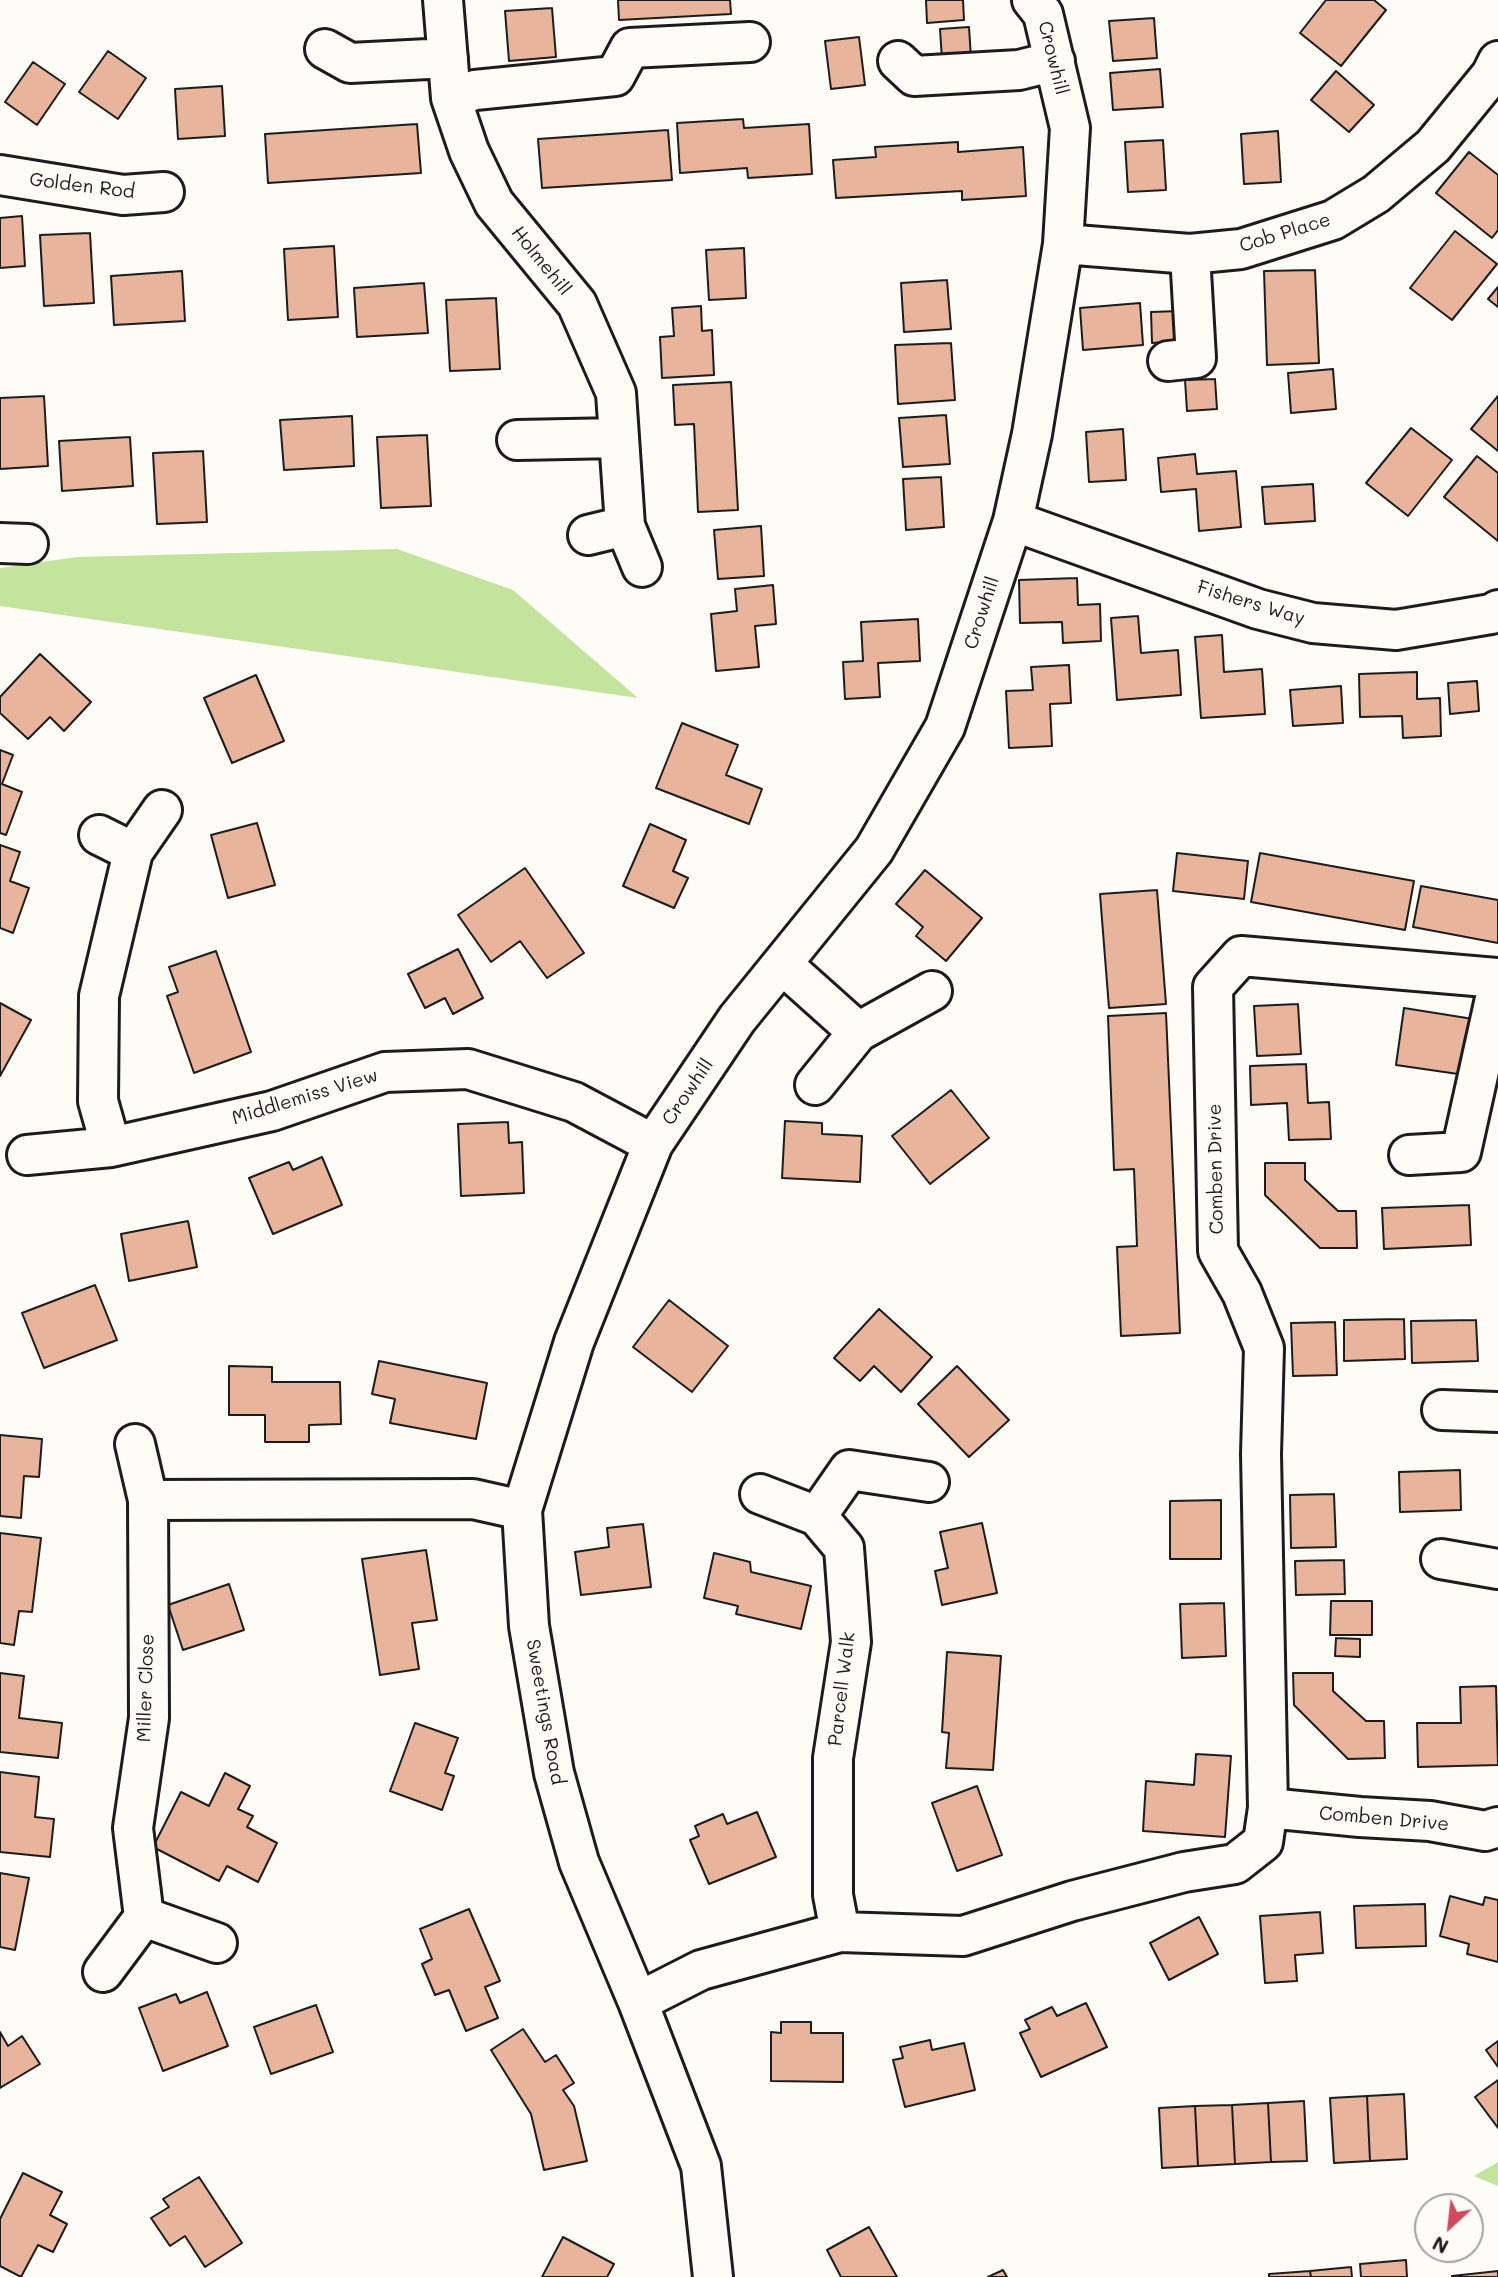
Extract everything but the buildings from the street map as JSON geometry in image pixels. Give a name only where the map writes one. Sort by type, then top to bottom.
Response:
[{"type":"street","name":"Holmehill","points":[[443,0],[451,98],[469,150],[494,203],[577,304],[616,393],[625,526],[642,568]]},
{"type":"street","name":"Crowhill","points":[[653,1144],[737,1019],[874,850],[945,727],[1013,521],[1032,434],[1063,244],[1070,128],[1043,14],[1032,0]]},
{"type":"street","points":[[451,98],[475,90],[615,76],[630,48],[750,42]]},
{"type":"street","points":[[325,49],[350,63],[448,58]]},
{"type":"street","points":[[898,61],[914,76],[1019,70],[1055,61]]},
{"type":"street","name":"Cob Place","points":[[1063,244],[1190,254],[1241,249],[1333,220],[1376,194],[1433,146],[1496,72]]},
{"type":"street","name":"Golden Rod","points":[[0,175],[123,195],[164,192]]},
{"type":"street","points":[[1168,361],[1196,358],[1190,254]]},
{"type":"street","points":[[517,440],[619,438]]},
{"type":"street","name":"Fishers Way","points":[[1013,521],[1258,609],[1313,623],[1396,630],[1491,614],[1498,610]]},
{"type":"street","points":[[588,535],[625,526]]},
{"type":"street","points":[[111,1147],[98,1101],[99,996],[133,852],[162,810]]},
{"type":"street","points":[[99,835],[133,852]]},
{"type":"street","name":"Comben Drive","points":[[840,1932],[963,1936],[1072,1901],[1184,1872],[1235,1864],[1263,1842],[1268,1808],[1261,1454],[1264,1348],[1242,1293],[1218,1251],[1213,987],[1241,956],[1498,978]]},
{"type":"street","points":[[782,964],[858,1032]]},
{"type":"street","points":[[1409,1156],[1461,1152],[1498,985]]},
{"type":"street","points":[[815,1085],[858,1032],[932,991]]},
{"type":"street","name":"Middlemiss View","points":[[27,1155],[111,1147],[272,1111],[385,1072],[468,1069],[574,1102],[653,1144]]},
{"type":"street","name":"Sweetings Road","points":[[653,1144],[574,1342],[522,1510],[529,1626],[554,1773],[579,1862],[638,2002],[701,2166],[713,2277]]},
{"type":"street","points":[[1443,1410],[1498,1412]]},
{"type":"street","name":"Miller Close","points":[[135,1444],[148,1500],[149,1718],[133,1828],[144,1917]]},
{"type":"street","points":[[817,1516],[849,1470],[929,1482]]},
{"type":"street","name":"Parcell Walk","points":[[760,1494],[817,1516],[844,1548],[851,1642],[833,1758],[833,1895],[840,1932]]},
{"type":"street","points":[[148,1500],[473,1499],[522,1510]]},
{"type":"street","points":[[1441,1559],[1498,1569]]},
{"type":"street","name":"Comben Drive","points":[[1268,1808],[1430,1821],[1485,1831],[1498,1827]]},
{"type":"street","points":[[103,1972],[144,1917],[217,1943]]},
{"type":"street","points":[[638,2002],[701,1970],[840,1932]]},
{"type":"green space","points":[[397,549],[513,590],[638,698],[0,606],[0,568],[77,557]]},
{"type":"green space","points":[[1498,2162],[1498,2186],[1474,2176]]}]
